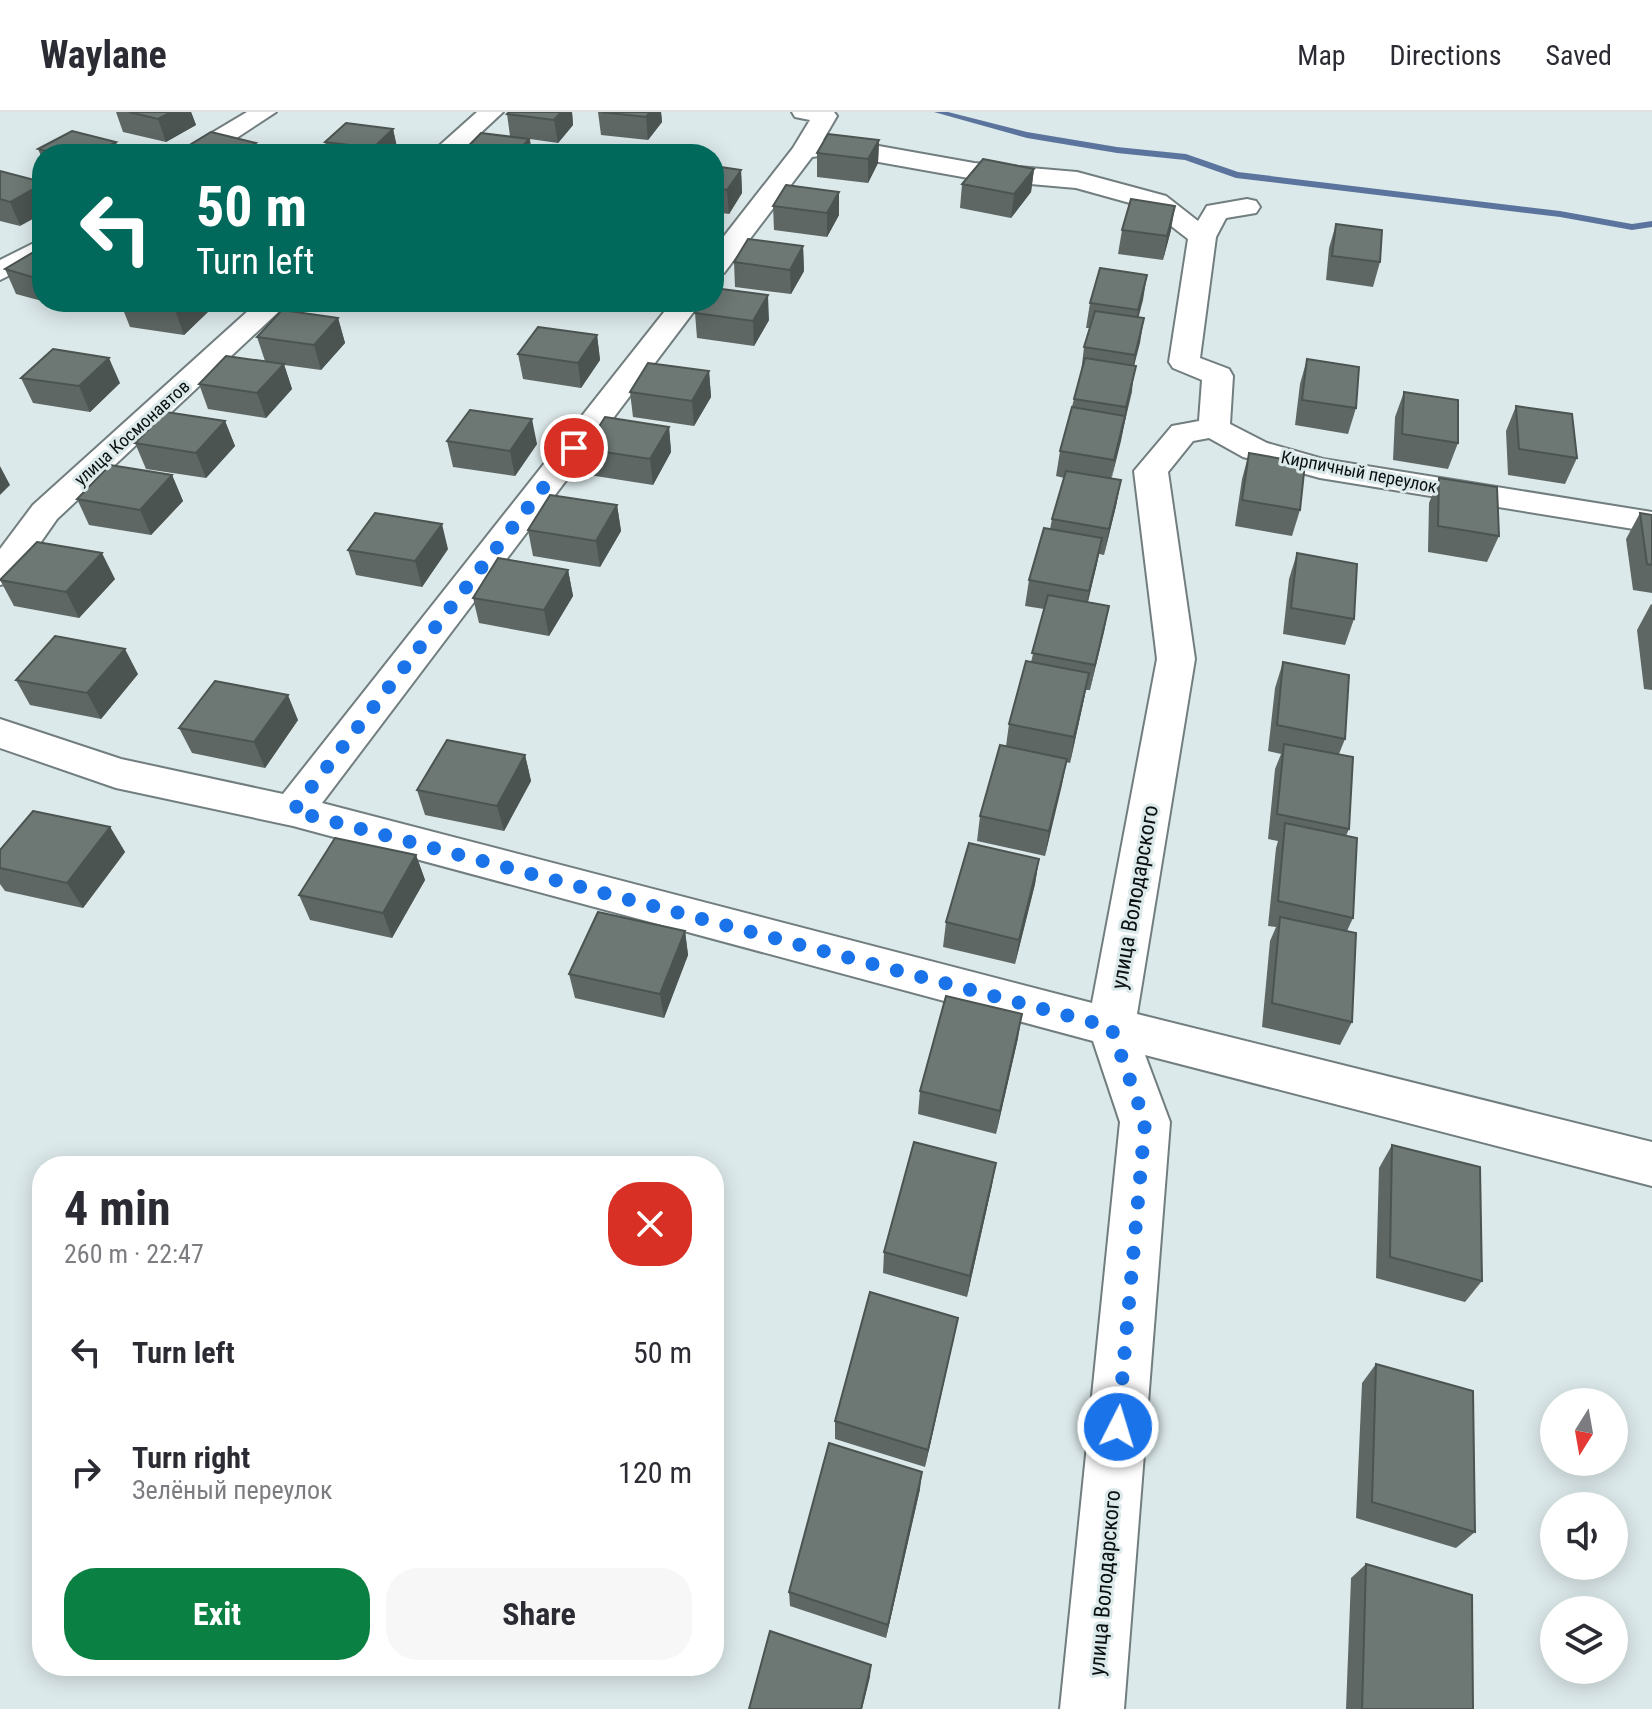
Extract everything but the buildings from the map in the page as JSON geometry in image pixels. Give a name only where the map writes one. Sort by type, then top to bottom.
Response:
[{"type":"street","points":[[211,144],[264,112]]},
{"type":"street","points":[[454,144],[491,112]]},
{"type":"street","points":[[724,254],[804,151],[825,116],[804,112]]},
{"type":"street","points":[[804,151],[834,146],[974,171],[1077,180],[1157,202],[1202,237]]},
{"type":"street","points":[[1214,428],[1218,376],[1184,362],[1202,237],[1216,212],[1247,207]]},
{"type":"street","points":[[0,272],[32,253]]},
{"type":"street","name":"улица Космонавтов","points":[[0,574],[45,512],[264,312]]},
{"type":"street","points":[[293,811],[679,312]]},
{"type":"street","name":"Кирпичный переулок","points":[[1214,428],[1255,450],[1320,468],[1652,522]]},
{"type":"street","name":"улица Володарского","points":[[1092,1709],[1145,1122],[1111,1027],[1176,659],[1151,471],[1183,433],[1214,428]]},
{"type":"street","points":[[0,733],[116,773],[293,811],[1111,1027],[1652,1164]]},
{"type":"waterway","points":[[938,112],[1027,135],[1117,150],[1186,157],[1236,175],[1560,214],[1632,227],[1652,224]]},
{"type":"route","points":[[574,448],[293,811],[1111,1027],[1145,1122],[1118,1427]]}]
